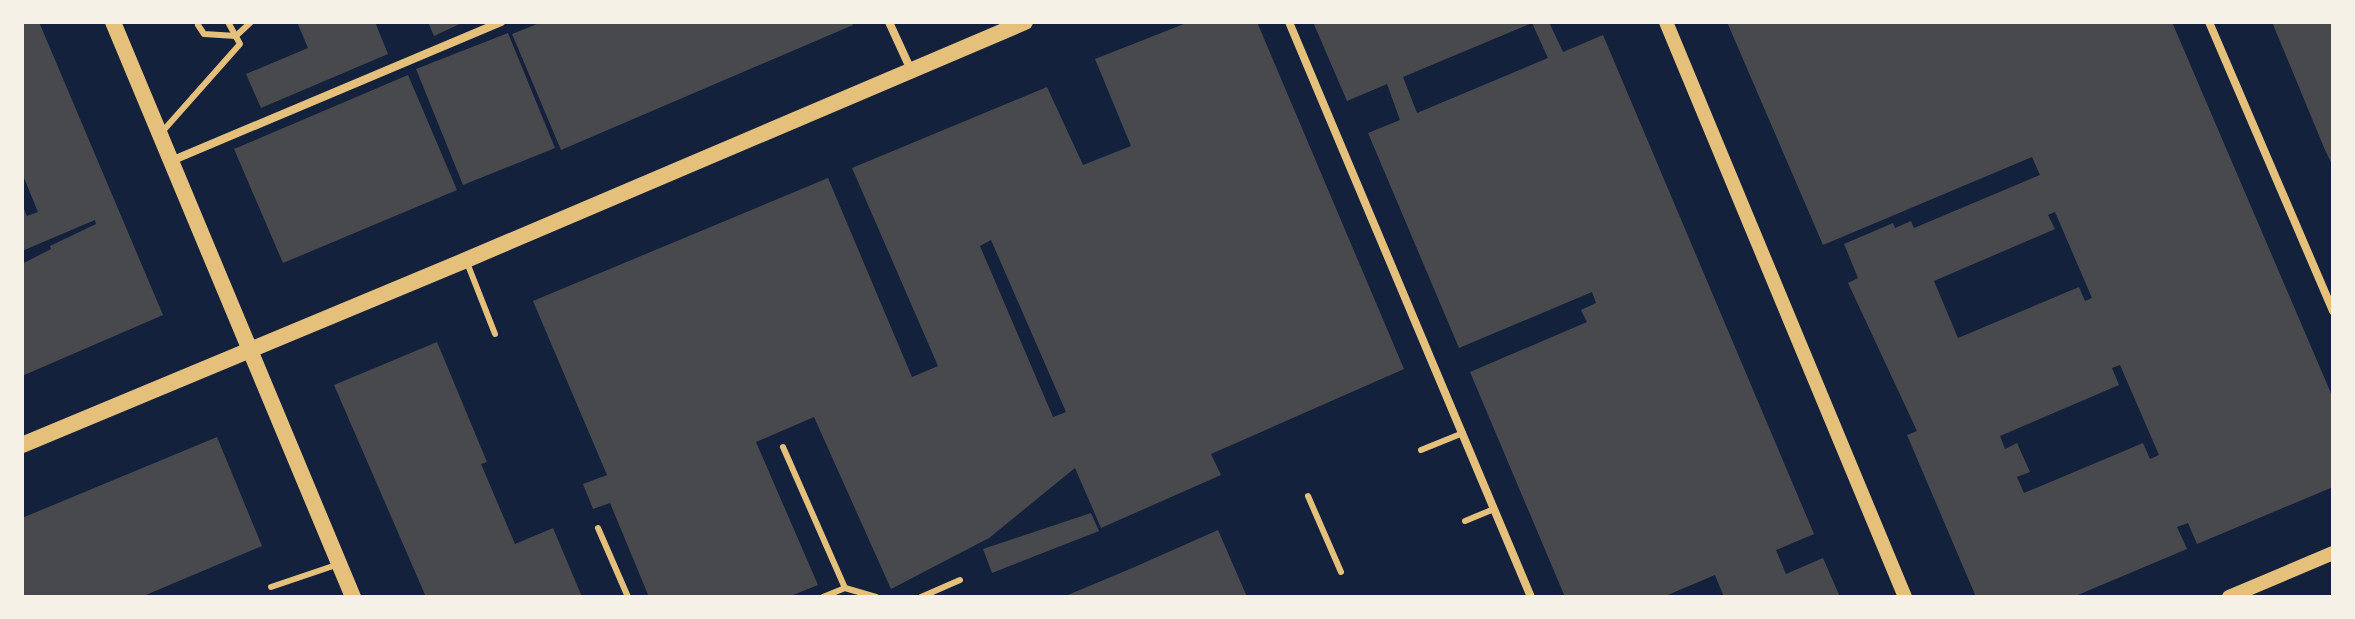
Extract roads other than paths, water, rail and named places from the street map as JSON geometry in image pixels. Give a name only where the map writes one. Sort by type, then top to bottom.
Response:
[{"type":"main road","points":[[113,22],[353,597]]},
{"type":"main road","points":[[22,445],[1025,22]]},
{"type":"street","points":[[171,161],[501,22]]},
{"type":"street","points":[[889,22],[911,70]]},
{"type":"street","points":[[1289,22],[1531,597]]},
{"type":"street","points":[[1666,22],[1905,597]]},
{"type":"street","points":[[2209,22],[2333,311]]},
{"type":"street","points":[[2229,597],[2333,553]]},
{"type":"lane","points":[[160,135],[240,44],[228,22]]},
{"type":"lane","points":[[198,25],[204,34],[236,36],[251,22]]},
{"type":"lane","points":[[466,260],[495,334]]},
{"type":"lane","points":[[1421,450],[1463,433]]},
{"type":"lane","points":[[783,447],[845,588]]},
{"type":"lane","points":[[1308,496],[1341,572]]},
{"type":"lane","points":[[1465,521],[1494,509]]},
{"type":"lane","points":[[598,528],[628,597]]},
{"type":"lane","points":[[271,587],[339,564]]},
{"type":"lane","points":[[921,597],[960,580]]},
{"type":"lane","points":[[823,597],[845,588],[876,597]]}]
